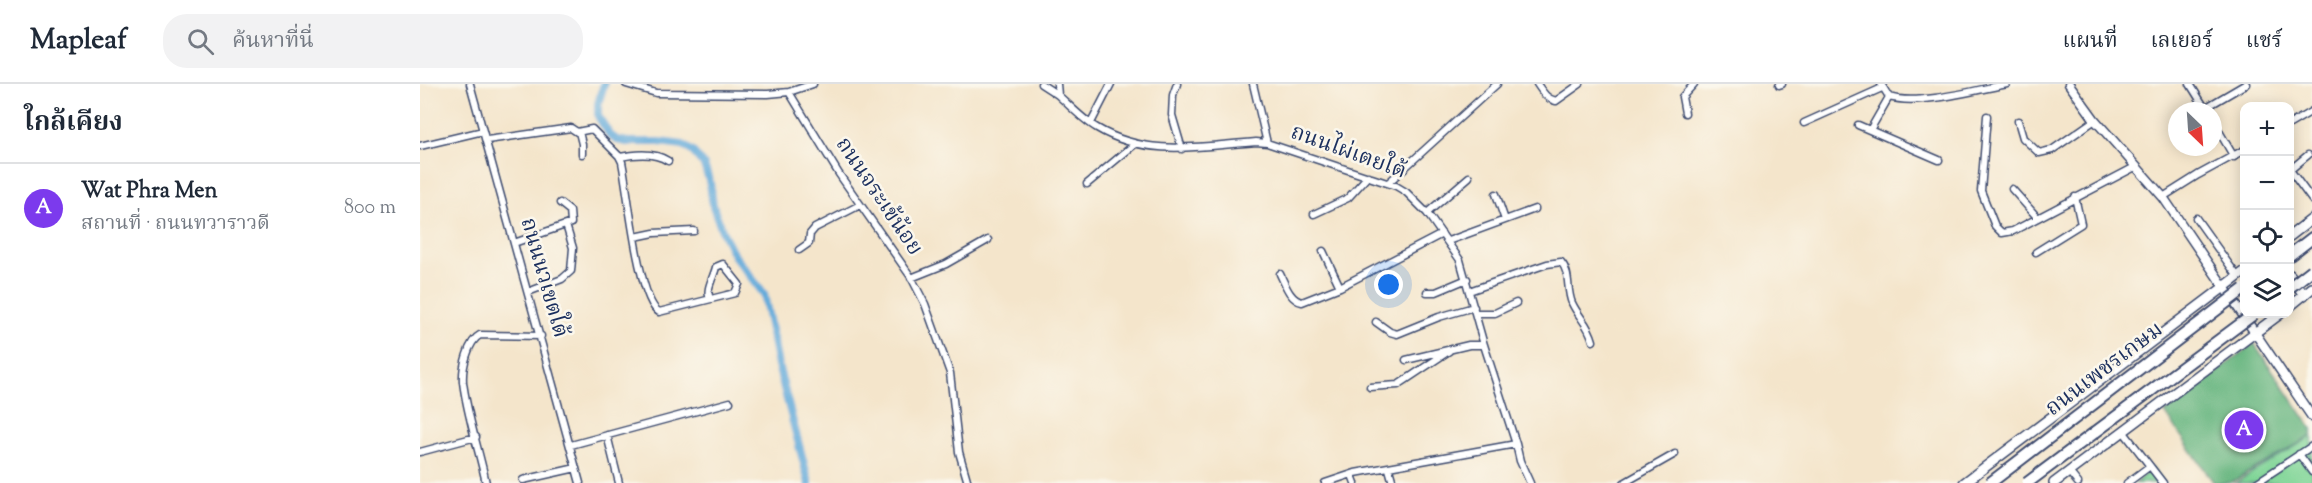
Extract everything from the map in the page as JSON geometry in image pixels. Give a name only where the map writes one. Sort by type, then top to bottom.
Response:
[{"type":"highway","points":[[2294,251],[2312,238]]},
{"type":"highway","points":[[2294,283],[2312,270]]},
{"type":"highway","name":"ถนนเพชรเกษม","points":[[1990,483],[2240,292]]},
{"type":"highway","name":"ถนนเพชรเกษม","points":[[2027,483],[2249,318]]},
{"type":"main road","points":[[2294,232],[2312,219]]},
{"type":"main road","points":[[1964,483],[2240,275]]},
{"type":"main road","points":[[2294,282],[2304,295]]},
{"type":"main road","points":[[2294,302],[2312,288]]},
{"type":"main road","points":[[2054,483],[2275,318]]},
{"type":"street","name":"ถนนนวเขตใต้","points":[[470,84],[580,483]]},
{"type":"street","points":[[626,84],[656,93],[768,94],[789,92],[813,84]]},
{"type":"street","name":"ถนนไผ่เตยใต้","points":[[1041,84],[1058,95],[1096,128],[1135,144],[1182,149],[1267,143],[1388,183],[1406,192],[1427,213],[1460,260],[1520,461],[1530,483]]},
{"type":"street","points":[[1057,84],[1058,95]]},
{"type":"street","points":[[1091,123],[1111,84]]},
{"type":"street","points":[[1178,84],[1173,94],[1172,116],[1182,149]]},
{"type":"street","points":[[1253,84],[1267,143]]},
{"type":"street","points":[[1388,183],[1497,84]]},
{"type":"street","points":[[1537,84],[1545,95],[1556,101],[1580,84]]},
{"type":"street","points":[[1685,113],[1682,98],[1694,84]]},
{"type":"street","points":[[1804,123],[1881,86],[1889,97],[1904,100],[1924,99],[2007,84]]},
{"type":"street","points":[[2190,84],[2201,102]]},
{"type":"street","points":[[2219,102],[2247,84]]},
{"type":"street","points":[[2073,86],[2095,120],[2163,197],[2312,417]]},
{"type":"street","name":"ถนนจระเข้น้อย","points":[[789,92],[860,205],[911,278],[944,350],[950,373],[958,445],[968,483]]},
{"type":"street","points":[[1870,130],[1889,97]]},
{"type":"street","points":[[2294,121],[2312,111]]},
{"type":"street","points":[[1987,116],[1981,191],[1991,219],[1998,230],[2006,234],[2135,167]]},
{"type":"street","points":[[2018,121],[2023,138],[2038,153],[2052,150],[2095,120]]},
{"type":"street","points":[[1858,125],[1939,160]]},
{"type":"street","points":[[487,140],[572,128],[579,132],[592,129],[620,157],[646,293],[657,311],[711,299],[735,293],[739,286],[723,264],[716,267],[711,281],[708,295],[711,299]]},
{"type":"street","points":[[420,146],[483,131]]},
{"type":"street","points":[[579,132],[582,154]]},
{"type":"street","points":[[2222,136],[2234,157]]},
{"type":"street","points":[[1087,184],[1135,144]]},
{"type":"street","points":[[2163,197],[2240,153]]},
{"type":"street","points":[[620,157],[632,154],[655,156],[668,161]]},
{"type":"street","points":[[2294,167],[2308,156]]},
{"type":"street","points":[[2294,175],[2312,200]]},
{"type":"street","points":[[1314,214],[1348,198],[1368,176]]},
{"type":"street","points":[[1427,213],[1469,177]]},
{"type":"street","points":[[2012,189],[2037,217]]},
{"type":"street","points":[[1496,194],[1505,220]]},
{"type":"street","points":[[2036,252],[2081,224],[2075,197]]},
{"type":"street","points":[[514,243],[573,222],[570,211],[560,203]]},
{"type":"street","points":[[799,250],[809,243],[810,234],[815,228],[860,205]]},
{"type":"street","points":[[1448,241],[1535,209]]},
{"type":"street","points":[[2196,218],[2240,273]]},
{"type":"street","points":[[528,292],[562,279],[571,271],[573,248],[566,225]]},
{"type":"street","points":[[635,237],[654,233],[694,231]]},
{"type":"street","points":[[1280,274],[1290,293],[1298,302],[1310,300],[1442,234]]},
{"type":"street","points":[[911,278],[946,264],[988,240]]},
{"type":"street","points":[[1323,251],[1340,287]]},
{"type":"street","points":[[1469,291],[1548,264],[1561,262],[1568,272],[1567,286],[1573,304],[1587,323],[1593,341]]},
{"type":"street","points":[[1426,292],[1436,292],[1467,279]]},
{"type":"street","points":[[1376,322],[1397,334],[1439,317],[1475,310],[1495,314],[1516,303]]},
{"type":"street","points":[[486,483],[463,382],[465,362],[477,336],[484,334],[541,336]]},
{"type":"street","points":[[1406,360],[1476,344],[1484,345]]},
{"type":"street","points":[[1370,387],[1398,385],[1449,351]]},
{"type":"street","points":[[571,445],[730,402]]},
{"type":"street","points":[[2123,431],[2163,483]]},
{"type":"street","points":[[607,435],[619,483]]},
{"type":"street","points":[[420,452],[476,437]]},
{"type":"street","points":[[1325,483],[1352,475],[1516,444]]},
{"type":"street","points":[[2257,483],[2312,446]]},
{"type":"street","points":[[1624,483],[1675,454]]},
{"type":"street","points":[[2300,454],[2312,472]]},
{"type":"street","points":[[2127,483],[2150,466]]},
{"type":"street","points":[[524,480],[576,468]]},
{"type":"street","points":[[1389,469],[1394,483]]},
{"type":"street","points":[[2069,472],[2078,483]]},
{"type":"street","points":[[1352,475],[1355,483]]},
{"type":"green space","points":[[2254,343],[2312,429],[2312,436],[2230,483],[2214,483],[2165,413]]},
{"type":"green space","points":[[2312,436],[2312,483],[2235,483]]},
{"type":"green space","points":[[2152,468],[2163,483],[2135,483]]},
{"type":"waterway","points":[[604,84],[598,104],[598,116],[610,135],[617,140],[627,142],[683,145],[693,152],[704,165],[710,183],[713,206],[723,233],[734,255],[764,294],[778,365],[809,483]]},
{"type":"place","name":"Wat Phra Men","points":[[2244,430]]}]
